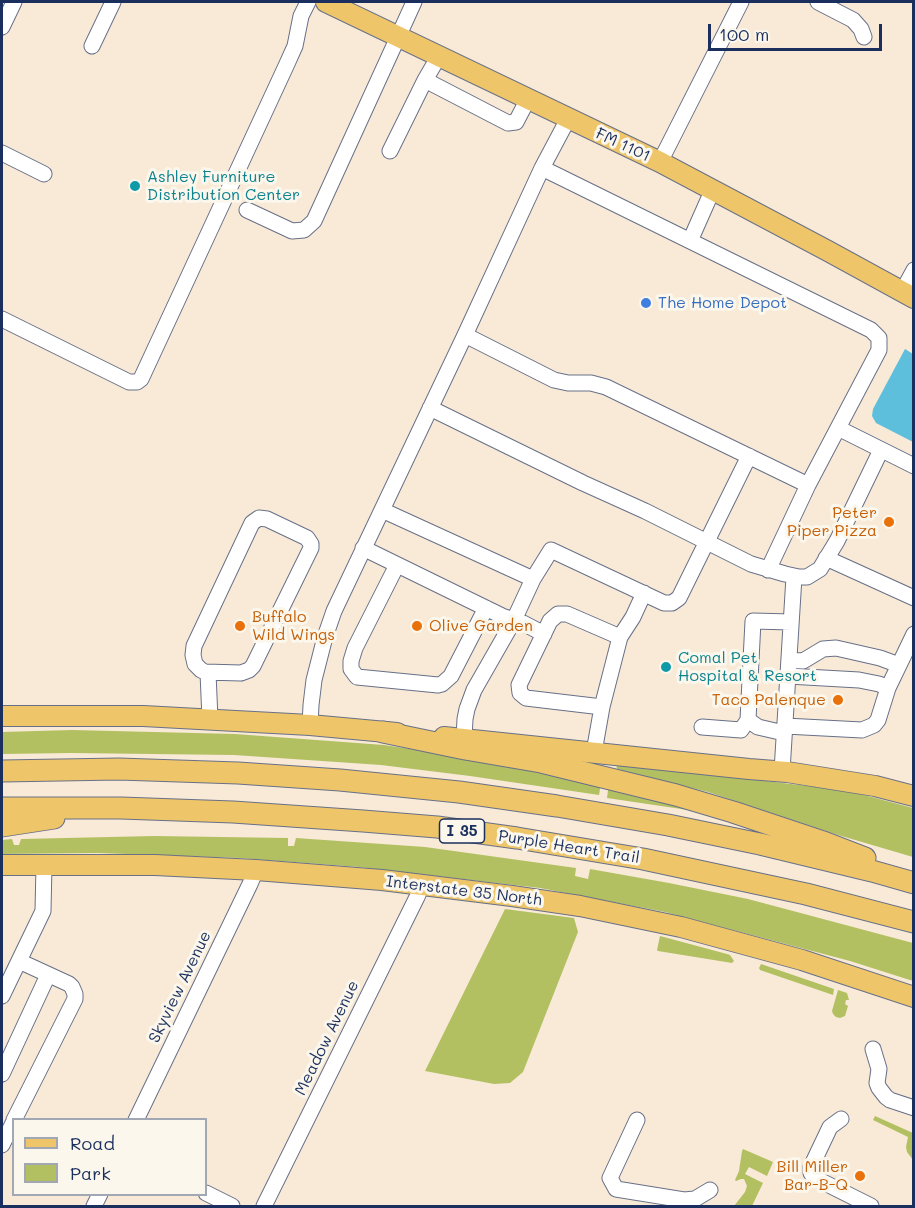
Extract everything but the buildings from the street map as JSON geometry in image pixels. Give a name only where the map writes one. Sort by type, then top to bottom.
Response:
[{"type":"highway","points":[[383,732],[541,762],[676,795],[826,843],[914,876]]},
{"type":"highway","name":"I 35","points":[[2,771],[119,769],[238,773],[459,792],[668,825],[760,844],[914,883]]},
{"type":"highway","name":"Purple Heart Trail","points":[[2,808],[121,808],[233,812],[363,820],[517,838],[643,859],[817,897],[914,922]]},
{"type":"highway","points":[[2,826],[121,808]]},
{"type":"main road","name":"FM 1101","points":[[326,2],[660,162],[908,295]]},
{"type":"main road","points":[[2,716],[143,716],[210,719],[464,738],[782,771],[875,786],[914,796]]},
{"type":"main road","name":"Interstate 35 North","points":[[2,865],[155,865],[256,870],[382,880],[512,896],[579,906],[681,927],[802,960],[914,997]]},
{"type":"street","points":[[2,27],[14,2]]},
{"type":"street","points":[[92,46],[113,2]]},
{"type":"street","points":[[2,319],[129,382],[137,382],[141,379],[295,46],[301,16],[308,2]]},
{"type":"street","points":[[247,210],[292,231],[304,230],[314,221],[414,2]]},
{"type":"street","points":[[660,162],[741,2]]},
{"type":"street","points":[[818,2],[853,20],[861,29],[864,37]]},
{"type":"street","points":[[390,151],[439,56]]},
{"type":"street","points":[[425,80],[508,123],[516,122],[528,99]]},
{"type":"street","points":[[310,725],[314,680],[328,625],[542,168],[568,119]]},
{"type":"street","points":[[2,153],[44,174]]},
{"type":"street","points":[[542,168],[875,333],[879,338],[879,350],[808,485],[768,570]]},
{"type":"street","points":[[690,241],[713,189]]},
{"type":"street","points":[[908,295],[914,270]]},
{"type":"street","points":[[465,335],[554,380],[568,383],[591,383],[606,387],[808,485]]},
{"type":"street","points":[[430,408],[756,566],[794,577],[807,577],[820,569],[837,541],[881,450]]},
{"type":"street","points":[[838,428],[914,466]]},
{"type":"street","points":[[464,738],[467,709],[474,690],[551,550],[664,603],[676,602],[749,456]]},
{"type":"street","points":[[382,510],[533,579]]},
{"type":"street","points":[[263,518],[307,538],[311,544],[310,551],[253,666],[240,673],[208,673],[195,664],[194,646],[252,524],[255,520],[263,518]]},
{"type":"street","points":[[363,548],[544,634]]},
{"type":"street","points":[[826,558],[914,598]]},
{"type":"street","points":[[397,565],[355,648],[351,669],[357,677],[442,684],[451,676],[486,608]]},
{"type":"street","points":[[782,771],[794,577]]},
{"type":"street","points":[[594,753],[602,707],[620,638],[644,593]]},
{"type":"street","points":[[602,707],[528,699],[519,690],[520,682],[552,618],[558,614],[564,614],[620,638]]},
{"type":"street","points":[[702,726],[741,730],[748,720],[753,621],[792,622]]},
{"type":"street","points":[[748,720],[758,727],[784,730],[862,730],[869,728],[878,720],[888,688],[914,634]]},
{"type":"street","points":[[788,668],[823,650],[836,648],[880,658],[899,665]]},
{"type":"street","points":[[788,668],[859,680],[888,688]]},
{"type":"street","points":[[208,673],[210,719]]},
{"type":"street","points":[[2,996],[44,911],[44,865]]},
{"type":"street","name":"Skyview Avenue","points":[[136,1118],[256,870]]},
{"type":"street","name":"Meadow Avenue","points":[[264,1206],[422,885]]},
{"type":"street","points":[[15,1118],[75,999],[72,987],[19,961]]},
{"type":"street","points":[[2,1074],[48,975]]},
{"type":"street","points":[[873,1049],[879,1070],[877,1083],[879,1088],[890,1100],[914,1108]]},
{"type":"street","points":[[841,1119],[830,1127],[811,1167],[811,1173],[815,1178],[871,1206]]},
{"type":"street","points":[[638,1120],[610,1178],[616,1189],[684,1200],[694,1199],[710,1190]]},
{"type":"street","points":[[2,1145],[12,1124]]},
{"type":"street","points":[[207,1194],[232,1206]]},
{"type":"green space","points":[[72,730],[235,734],[384,745],[476,759],[601,783],[599,795],[381,765],[234,755],[2,754],[2,732]]},
{"type":"green space","points":[[616,763],[849,791],[913,808],[913,857],[708,792],[617,769]]},
{"type":"green space","points":[[609,783],[687,804],[688,810],[607,798]]},
{"type":"green space","points":[[154,836],[288,838],[288,846],[294,846],[296,838],[425,847],[576,868],[575,876],[588,879],[590,869],[669,883],[748,899],[913,943],[913,981],[850,961],[665,912],[540,888],[359,867],[240,858],[98,853],[2,854],[2,840],[12,839],[14,845],[19,845],[21,839]]},
{"type":"green space","points":[[505,909],[574,918],[578,932],[523,1072],[510,1083],[494,1084],[425,1071]]},
{"type":"green space","points":[[660,936],[730,955],[734,961],[732,963],[658,951]]},
{"type":"green space","points":[[761,964],[834,989],[833,995],[760,970]]},
{"type":"green space","points":[[838,990],[847,993],[849,1000],[846,1000],[845,1004],[848,1006],[845,1016],[840,1018],[836,1017],[832,1011]]},
{"type":"green space","points":[[875,1116],[913,1133],[913,1160],[907,1152],[908,1137],[873,1120]]},
{"type":"green space","points":[[743,1149],[773,1162],[767,1176],[749,1167],[745,1174],[763,1183],[752,1206],[734,1206],[747,1186],[744,1179],[735,1180]]},
{"type":"water","points":[[905,349],[913,354],[913,442],[876,423],[872,416],[873,409]]},
{"type":"place","name":"Ashley Furniture Distribution Center","points":[[135,186]]},
{"type":"place","name":"The Home Depot","points":[[646,303]]},
{"type":"place","name":"Peter Piper Pizza","points":[[889,522]]},
{"type":"place","name":"Buffalo Wild Wings","points":[[240,626]]},
{"type":"place","name":"Olive Garden","points":[[417,626]]},
{"type":"place","name":"Comal Pet Hospital & Resort","points":[[666,667]]},
{"type":"place","name":"Taco Palenque","points":[[838,700]]},
{"type":"place","name":"Bill Miller Bar-B-Q","points":[[860,1176]]}]
